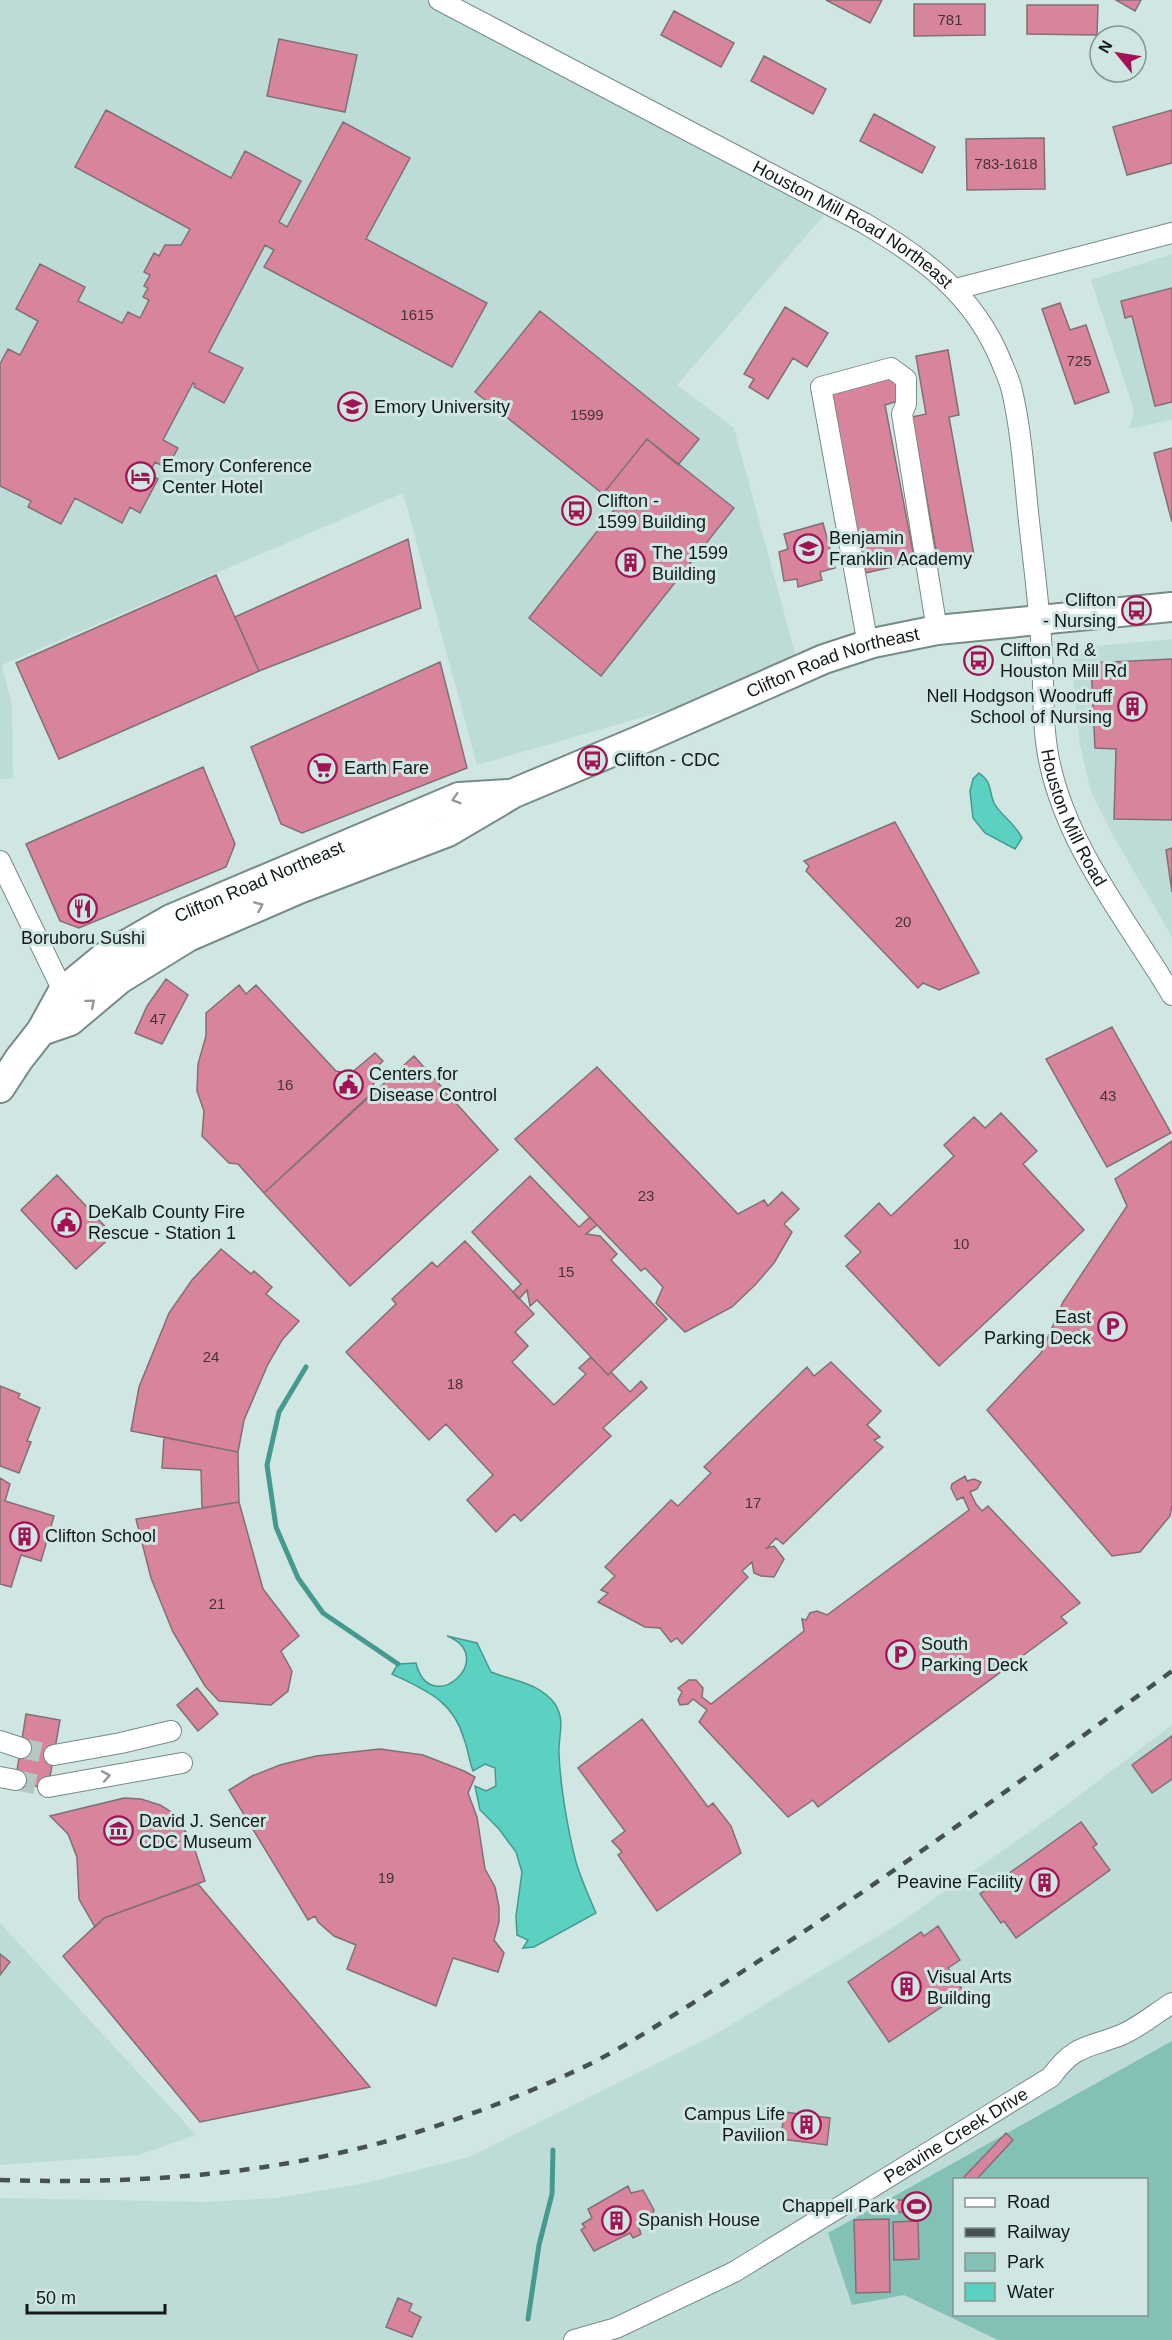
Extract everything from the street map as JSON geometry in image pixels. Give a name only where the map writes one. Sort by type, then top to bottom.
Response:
[{"type":"main road","name":"Clifton Road Northeast","points":[[41,1031],[70,1021],[120,979],[188,937],[289,893],[448,832],[514,793],[807,666],[868,645],[937,630],[1172,607]]},
{"type":"main road","name":"Clifton Road Northeast","points":[[0,1088],[41,1031],[63,991],[103,958],[153,928],[459,797],[514,793]]},
{"type":"street","name":"Houston Mill Road Northeast","points":[[439,0],[864,223],[895,241],[956,289],[981,323],[998,353],[1012,389],[1022,453],[1040,620]]},
{"type":"street","points":[[956,289],[1172,233]]},
{"type":"street","points":[[868,645],[821,387],[891,368],[906,380],[906,404],[902,414],[937,630]]},
{"type":"street","name":"Houston Mill Road","points":[[1040,620],[1045,734],[1050,761],[1067,817],[1091,866],[1171,993]]},
{"type":"street","points":[[0,861],[63,991]]},
{"type":"street","points":[[54,1755],[171,1731]]},
{"type":"street","points":[[0,1741],[21,1748]]},
{"type":"street","points":[[48,1786],[182,1762]]},
{"type":"street","name":"Peavine Creek Drive","points":[[574,2340],[612,2329],[734,2272],[1051,2077],[1063,2060],[1074,2052],[1122,2035],[1172,2003]]},
{"type":"shaded area","name":"Emory University","points":[[0,0],[439,0],[832,206],[677,385],[734,428],[800,672],[477,765],[403,493],[2,665],[12,705],[13,778],[0,779]]},
{"type":"shaded area","points":[[1172,254],[1172,420],[1129,429],[1134,410],[1091,280]]},
{"type":"shaded area","points":[[1172,639],[1172,937],[1114,837],[1091,792],[1080,745],[1073,660],[1076,653],[1085,647]]},
{"type":"shaded area","points":[[1172,1725],[1172,2340],[0,2340],[0,2198],[205,2202],[277,2198],[366,2183],[469,2157],[714,2035],[895,1926],[1049,1818]]},
{"type":"shaded area","points":[[0,1923],[196,2135],[139,2155],[0,2165]]},
{"type":"green space","name":"Chappell Park","points":[[1172,2041],[1172,2340],[998,2340],[904,2295],[852,2305],[828,2233]]},
{"type":"water","points":[[979,773],[988,783],[997,808],[1022,838],[1015,849],[985,833],[973,818],[970,791],[973,779]]},
{"type":"water","points":[[447,1636],[477,1643],[491,1672],[542,1691],[555,1704],[560,1716],[560,1766],[567,1822],[578,1868],[596,1913],[534,1947],[523,1948],[528,1940],[517,1935],[516,1916],[522,1872],[516,1852],[499,1829],[480,1810],[475,1786],[486,1791],[496,1786],[495,1768],[485,1764],[473,1771],[459,1726],[453,1715],[426,1691],[392,1674],[398,1664],[416,1663],[424,1679],[434,1686],[446,1685],[457,1679],[464,1669],[466,1657],[461,1646]]},
{"type":"building","points":[[826,0],[882,0],[870,23]]},
{"type":"building","points":[[1116,0],[1141,0],[1135,11]]},
{"type":"building","points":[[914,4],[985,4],[985,35],[914,36]]},
{"type":"building","points":[[1027,5],[1098,5],[1097,24],[1088,24],[1088,35],[1027,34]]},
{"type":"building","points":[[674,11],[734,43],[721,67],[661,35]]},
{"type":"building","points":[[279,39],[357,55],[345,112],[267,96]]},
{"type":"building","points":[[764,56],[826,89],[813,114],[751,81]]},
{"type":"building","name":"Emory Conference Center Hotel","points":[[106,110],[231,178],[245,151],[301,181],[279,222],[287,227],[343,122],[410,158],[366,239],[487,303],[452,367],[264,267],[274,250],[265,245],[209,352],[243,368],[224,403],[194,387],[193,383],[163,440],[178,448],[172,459],[168,457],[163,466],[155,462],[149,474],[158,479],[140,513],[130,507],[122,523],[75,498],[61,524],[28,507],[31,501],[0,486],[0,364],[8,349],[20,355],[38,321],[16,309],[40,264],[85,287],[78,301],[122,323],[128,312],[140,318],[149,300],[143,297],[148,288],[144,286],[150,275],[144,272],[154,253],[159,256],[165,245],[181,245],[190,229],[75,167]]},
{"type":"building","points":[[1172,110],[1172,163],[1127,175],[1113,127]]},
{"type":"building","points":[[874,114],[935,147],[922,173],[860,141]]},
{"type":"building","points":[[1044,138],[1045,189],[967,190],[966,139]]},
{"type":"building","points":[[1172,288],[1172,402],[1155,406],[1132,316],[1125,318],[1121,301]]},
{"type":"building","points":[[1060,303],[1070,330],[1086,325],[1109,392],[1075,404],[1042,309]]},
{"type":"building","points":[[785,307],[828,333],[807,367],[793,358],[768,399],[749,387],[754,379],[744,374]]},
{"type":"building","points":[[540,311],[699,439],[678,465],[647,439],[603,494],[475,392]]},
{"type":"building","points":[[948,350],[959,415],[949,417],[974,555],[938,561],[912,417],[926,414],[916,356]]},
{"type":"building","points":[[894,373],[901,400],[885,405],[915,562],[865,573],[828,388]]},
{"type":"building","name":"The 1599 Building","points":[[647,439],[734,508],[601,676],[529,618],[617,506],[603,494]]},
{"type":"building","points":[[1172,448],[1172,522],[1154,453]]},
{"type":"building","points":[[823,523],[835,568],[820,572],[822,580],[798,587],[797,579],[784,581],[779,552],[788,549],[784,534]]},
{"type":"building","points":[[408,539],[421,608],[259,671],[235,617]]},
{"type":"building","points":[[216,575],[259,671],[59,759],[16,663]]},
{"type":"building","name":"Nell Hodgson Woodruff School of Nursing","points":[[1172,659],[1172,820],[1114,819],[1116,749],[1095,748],[1091,663]]},
{"type":"building","points":[[440,662],[467,768],[302,833],[281,824],[251,747]]},
{"type":"building","points":[[203,767],[235,844],[226,867],[79,928],[60,921],[26,844]]},
{"type":"building","points":[[895,822],[979,973],[939,990],[923,983],[918,988],[806,871],[809,866],[804,861]]},
{"type":"building","points":[[1172,848],[1172,892],[1166,850]]},
{"type":"building","points":[[166,979],[188,995],[162,1044],[135,1033],[147,1006]]},
{"type":"building","points":[[239,985],[246,994],[256,985],[336,1071],[350,1074],[375,1053],[383,1061],[370,1074],[374,1080],[373,1092],[264,1193],[238,1164],[229,1163],[202,1136],[204,1111],[197,1091],[198,1064],[206,1036],[206,1013]]},
{"type":"building","points":[[1112,1027],[1171,1133],[1107,1167],[1046,1059]]},
{"type":"building","points":[[414,1056],[498,1150],[350,1286],[264,1193]]},
{"type":"building","points":[[597,1067],[738,1214],[764,1200],[768,1206],[782,1192],[799,1209],[784,1224],[792,1232],[774,1263],[755,1285],[732,1307],[685,1332],[656,1303],[663,1287],[645,1268],[641,1271],[515,1139]]},
{"type":"building","points":[[1001,1113],[1037,1151],[1023,1164],[1084,1230],[939,1366],[846,1266],[861,1252],[845,1236],[879,1203],[891,1216],[954,1156],[944,1145],[974,1117],[985,1128]]},
{"type":"building","name":"East Parking Deck","points":[[1172,1141],[1172,1505],[1170,1516],[1140,1552],[1112,1556],[987,1410],[1041,1353],[1063,1302],[1127,1206],[1115,1179]]},
{"type":"building","name":"DeKalb County Fire Rescue - Station 1","points":[[57,1175],[113,1235],[76,1269],[21,1210]]},
{"type":"building","points":[[530,1176],[579,1227],[590,1217],[597,1225],[586,1234],[600,1236],[617,1254],[611,1260],[667,1319],[608,1375],[537,1300],[530,1306],[527,1290],[519,1299],[513,1292],[521,1284],[472,1232]]},
{"type":"building","points":[[465,1241],[534,1314],[515,1332],[528,1346],[512,1362],[554,1405],[586,1374],[579,1368],[591,1357],[608,1375],[611,1372],[630,1392],[641,1381],[647,1388],[603,1428],[611,1436],[521,1521],[514,1514],[496,1532],[467,1500],[493,1475],[446,1424],[429,1440],[346,1352],[396,1304],[392,1299],[432,1262],[437,1267]]},
{"type":"building","points":[[221,1249],[251,1274],[254,1271],[272,1287],[266,1294],[299,1321],[282,1340],[268,1364],[244,1420],[238,1452],[131,1431],[139,1387],[169,1313],[192,1280]]},
{"type":"building","points":[[831,1362],[881,1411],[867,1425],[880,1437],[874,1440],[883,1447],[783,1544],[776,1538],[767,1548],[774,1546],[784,1559],[774,1577],[754,1573],[752,1562],[742,1571],[748,1577],[682,1644],[677,1638],[671,1642],[660,1628],[645,1627],[598,1602],[608,1593],[601,1590],[615,1576],[605,1567],[671,1500],[678,1506],[711,1473],[704,1467],[807,1367],[814,1376]]},
{"type":"building","points":[[0,1386],[20,1394],[18,1398],[40,1408],[27,1441],[31,1442],[19,1473],[0,1466]]},
{"type":"building","points":[[164,1437],[238,1452],[239,1502],[202,1508],[201,1470],[162,1468]]},
{"type":"building","name":"South Parking Deck","points":[[965,1476],[967,1481],[974,1479],[981,1482],[977,1489],[970,1492],[982,1511],[988,1506],[1080,1603],[1061,1617],[1067,1623],[818,1807],[813,1800],[788,1817],[699,1722],[707,1710],[693,1699],[688,1704],[680,1705],[678,1700],[682,1692],[678,1688],[689,1680],[696,1680],[703,1688],[702,1697],[711,1704],[804,1631],[802,1619],[806,1620],[810,1613],[817,1611],[827,1615],[969,1510],[963,1497],[957,1500],[951,1488],[952,1484]]},
{"type":"building","name":"Clifton School","points":[[0,1478],[10,1484],[5,1501],[54,1516],[41,1561],[21,1555],[11,1587],[0,1584]]},
{"type":"building","points":[[239,1502],[263,1589],[299,1636],[281,1651],[292,1671],[288,1691],[271,1705],[219,1701],[205,1686],[173,1632],[151,1578],[136,1519]]},
{"type":"building","points":[[197,1688],[218,1714],[198,1731],[177,1705]]},
{"type":"building","points":[[26,1714],[60,1720],[48,1788],[15,1783]]},
{"type":"building","points":[[642,1719],[708,1807],[713,1803],[731,1826],[741,1853],[657,1911],[618,1855],[622,1852],[612,1841],[625,1831],[578,1768]]},
{"type":"building","points":[[1172,1736],[1172,1779],[1152,1793],[1132,1765]]},
{"type":"building","points":[[380,1749],[423,1755],[475,1777],[468,1793],[477,1817],[485,1869],[495,1887],[499,1907],[499,1922],[494,1940],[504,1953],[498,1972],[453,1958],[436,2006],[347,1969],[356,1945],[334,1936],[318,1922],[315,1916],[308,1920],[229,1790],[252,1776],[280,1765],[316,1756]]},
{"type":"building","points":[[124,1798],[141,1799],[160,1805],[173,1813],[192,1841],[205,1881],[104,1918],[95,1927],[79,1899],[77,1857],[68,1834],[50,1816]]},
{"type":"building","name":"Peavine Facility","points":[[1081,1822],[1097,1844],[1093,1847],[1110,1870],[1016,1938],[1004,1921],[1001,1923],[980,1894]]},
{"type":"building","points":[[198,1884],[370,2087],[200,2122],[63,1956],[104,1918]]},
{"type":"building","name":"Visual Arts Building","points":[[938,1926],[960,1960],[948,1968],[964,1992],[889,2042],[848,1982],[921,1932],[924,1936]]},
{"type":"building","points":[[0,1954],[10,1962],[0,1975]]},
{"type":"building","name":"Campus Life Pavilion","points":[[784,2112],[830,2118],[827,2145],[781,2139]]},
{"type":"building","points":[[1006,2133],[1013,2140],[978,2178],[964,2177]]},
{"type":"building","name":"Spanish House","points":[[628,2186],[631,2193],[643,2190],[654,2210],[653,2213],[643,2221],[644,2224],[639,2228],[641,2234],[633,2238],[630,2233],[594,2251],[581,2230],[585,2227],[582,2224],[592,2218],[588,2209]]},
{"type":"building","points":[[895,2200],[907,2200],[907,2212],[894,2212]]},
{"type":"building","points":[[889,2219],[890,2292],[856,2293],[854,2220]]},
{"type":"building","points":[[918,2221],[919,2259],[894,2260],[893,2222]]},
{"type":"building","points":[[398,2298],[412,2304],[409,2311],[421,2317],[412,2337],[386,2327]]},
{"type":"waterway","points":[[306,1367],[279,1412],[267,1465],[276,1527],[298,1578],[323,1613],[398,1664]]},
{"type":"waterway","points":[[528,2319],[539,2245],[552,2194],[553,2150]]},
{"type":"tunnel","points":[[21,1748],[54,1755]]},
{"type":"tunnel","points":[[16,1780],[48,1787]]},
{"type":"railway","points":[[0,2180],[101,2180],[200,2175],[299,2161],[349,2151],[422,2131],[542,2086],[625,2045],[805,1931],[969,1818],[1172,1671]]},
{"type":"place","name":"Emory University","points":[[353,407]]},
{"type":"place","name":"Emory Conference Center Hotel","points":[[141,476]]},
{"type":"place","name":"Clifton - 1599 Building","points":[[576,511]]},
{"type":"place","name":"Benjamin Franklin Academy","points":[[808,548]]},
{"type":"place","name":"The 1599 Building","points":[[631,563]]},
{"type":"place","name":"Clifton - Nursing","points":[[1137,610]]},
{"type":"place","name":"Clifton Rd & Houston Mill Rd","points":[[979,660]]},
{"type":"place","name":"Nell Hodgson Woodruff School of Nursing","points":[[1133,706]]},
{"type":"place","name":"Clifton - CDC","points":[[593,760]]},
{"type":"place","name":"Earth Fare","points":[[323,768]]},
{"type":"place","name":"Boruboru Sushi","points":[[83,909]]},
{"type":"place","name":"Centers for Disease Control","points":[[348,1084]]},
{"type":"place","name":"DeKalb County Fire Rescue - Station 1","points":[[67,1222]]},
{"type":"place","name":"East Parking Deck","points":[[1112,1327]]},
{"type":"place","name":"Clifton School","points":[[24,1536]]},
{"type":"place","name":"South Parking Deck","points":[[900,1654]]},
{"type":"place","name":"David J. Sencer CDC Museum","points":[[118,1831]]},
{"type":"place","name":"Peavine Facility","points":[[1044,1882]]},
{"type":"place","name":"Visual Arts Building","points":[[906,1987]]},
{"type":"place","name":"Campus Life Pavilion","points":[[806,2124]]},
{"type":"place","name":"Chappell Park","points":[[916,2206]]},
{"type":"place","name":"Spanish House","points":[[617,2220]]}]
